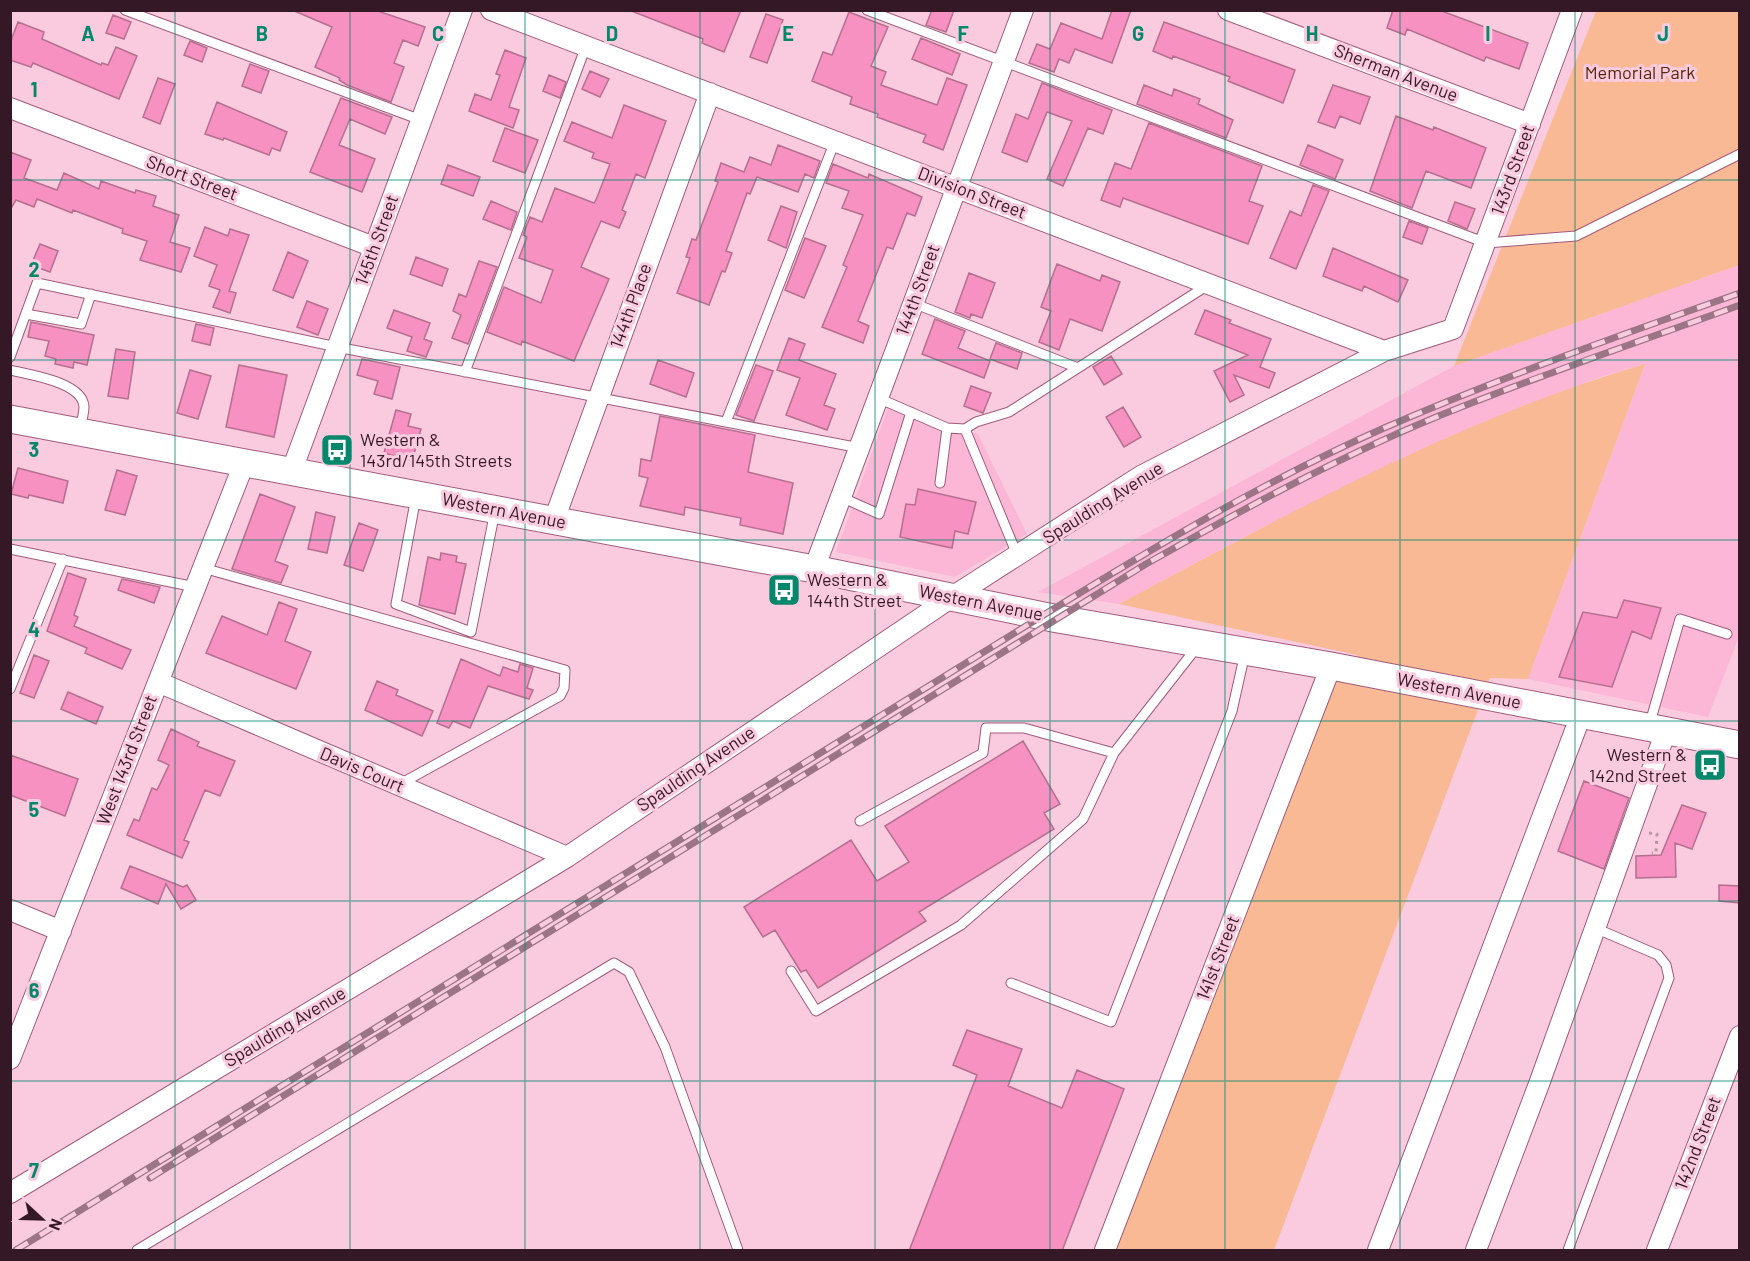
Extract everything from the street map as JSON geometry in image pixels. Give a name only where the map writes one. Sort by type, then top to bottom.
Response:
[{"type":"main road","name":"Western Avenue","points":[[10,419],[245,461],[1058,619],[1331,666],[1740,745]]},
{"type":"street","name":"145th Street","points":[[292,470],[462,10]]},
{"type":"street","name":"Division Street","points":[[491,10],[1384,351]]},
{"type":"street","name":"144th Street","points":[[814,570],[1023,10]]},
{"type":"street","name":"Sherman Avenue","points":[[1228,10],[1530,124]]},
{"type":"street","name":"143rd Street","points":[[1384,351],[1453,329],[1572,10]]},
{"type":"street","name":"144th Place","points":[[554,520],[710,93]]},
{"type":"street","name":"Short Street","points":[[10,108],[374,247]]},
{"type":"street","name":"Spaulding Avenue","points":[[10,1193],[567,857],[952,597],[1018,557],[1141,476],[1384,351]]},
{"type":"street","name":"West 143rd Street","points":[[10,1059],[245,461]]},
{"type":"street","name":"141st Street","points":[[1105,1251],[1331,666]]},
{"type":"street","name":"Davis Court","points":[[158,682],[567,857]]},
{"type":"street","points":[[1378,1251],[1581,715]]},
{"type":"street","points":[[1476,1251],[1595,928],[1657,730]]},
{"type":"street","points":[[10,910],[61,931]]},
{"type":"street","name":"142nd Street","points":[[1657,1251],[1740,1036]]},
{"type":"lane","points":[[125,10],[421,120]]},
{"type":"lane","points":[[867,10],[1486,243],[1576,236],[1740,154]]},
{"type":"lane","points":[[465,372],[586,46]]},
{"type":"lane","points":[[726,422],[835,141]]},
{"type":"lane","points":[[10,357],[38,283],[337,347],[860,448]]},
{"type":"lane","points":[[878,398],[947,428],[965,429],[976,422],[1009,412],[1210,284]]},
{"type":"lane","points":[[26,314],[81,324],[91,294]]},
{"type":"lane","points":[[913,303],[1078,368]]},
{"type":"lane","points":[[10,370],[57,382],[81,396],[84,407],[79,431]]},
{"type":"lane","points":[[841,497],[879,514],[910,412]]},
{"type":"lane","points":[[940,483],[947,428]]},
{"type":"lane","points":[[965,429],[1018,557]]},
{"type":"lane","points":[[416,494],[396,604],[471,632],[495,509]]},
{"type":"lane","points":[[10,549],[195,587]]},
{"type":"lane","points":[[10,689],[63,560]]},
{"type":"lane","points":[[203,568],[565,670],[564,688],[560,696],[397,785]]},
{"type":"lane","points":[[1657,730],[1680,619],[1726,633]]},
{"type":"lane","points":[[791,971],[816,1011],[961,925],[1083,819],[1114,753],[1201,643]]},
{"type":"lane","points":[[1011,983],[1111,1022],[1232,711],[1245,651]]},
{"type":"lane","points":[[860,821],[983,753],[986,728],[1024,728],[1114,753]]},
{"type":"lane","points":[[1568,1251],[1669,978],[1666,965],[1658,955],[1595,928]]},
{"type":"lane","points":[[136,1251],[614,963],[629,972],[665,1047],[738,1251]]},
{"type":"path","points":[[1644,832],[1656,834],[1656,853],[1652,853]]},
{"type":"shaded area","points":[[1739,265],[1739,637],[1708,717],[1528,679],[1645,364],[1603,376],[1446,438],[1240,539],[1119,604],[1038,592],[1454,366]]},
{"type":"shaded area","points":[[889,405],[978,434],[1027,534],[955,577],[836,552]]},
{"type":"green space","name":"Memorial Park","points":[[1596,11],[1739,11],[1739,265],[1454,366]]},
{"type":"green space","points":[[1645,364],[1528,679],[1490,678],[1274,1250],[1105,1250],[1331,666],[1358,655],[1119,604],[1376,470],[1509,412],[1576,386]]},
{"type":"building","points":[[292,10],[375,10],[425,27],[418,46],[403,40],[394,63],[404,67],[391,102],[347,85],[339,80],[340,78],[315,67],[332,27]]},
{"type":"building","points":[[629,10],[741,10],[724,52],[702,43],[703,39]]},
{"type":"building","points":[[932,10],[954,10],[946,32],[926,25]]},
{"type":"building","points":[[1112,10],[1131,10],[1112,63],[1075,49],[1069,63],[1059,59],[1054,72],[1029,63],[1037,44],[1050,49],[1061,23],[1102,39]]},
{"type":"building","points":[[1393,10],[1439,10],[1528,43],[1519,69],[1486,57],[1484,61],[1407,29],[1405,35],[1387,28]]},
{"type":"building","points":[[849,12],[888,27],[871,66],[886,72],[881,85],[937,105],[947,78],[967,85],[943,150],[923,142],[926,135],[877,117],[878,114],[850,104],[852,97],[812,81],[823,52],[832,55]]},
{"type":"building","points":[[766,14],[783,20],[767,63],[750,57]]},
{"type":"building","points":[[113,15],[131,22],[124,39],[106,33]]},
{"type":"building","points":[[18,22],[44,32],[42,39],[101,65],[102,63],[108,65],[116,47],[137,56],[119,99],[33,63],[31,67],[10,60],[10,43]]},
{"type":"building","points":[[1164,22],[1295,70],[1283,103],[1228,81],[1230,77],[1153,51]]},
{"type":"building","points":[[921,38],[960,54],[952,75],[912,59]]},
{"type":"building","points":[[190,41],[207,48],[202,62],[184,55]]},
{"type":"building","points":[[505,50],[526,58],[509,107],[519,110],[513,128],[469,111],[475,94],[491,100],[500,75],[496,74]]},
{"type":"building","points":[[250,64],[269,71],[261,93],[242,86]]},
{"type":"building","points":[[590,71],[609,79],[600,97],[582,89]]},
{"type":"building","points":[[549,75],[566,82],[560,98],[543,91]]},
{"type":"building","points":[[158,78],[175,84],[160,124],[143,117]]},
{"type":"building","points":[[1042,83],[1112,110],[1103,134],[1088,128],[1063,186],[1047,179],[1072,121],[1047,112],[1027,162],[1002,152],[1016,114],[1028,119]]},
{"type":"building","points":[[1144,85],[1172,96],[1174,89],[1200,99],[1198,104],[1233,120],[1226,138],[1137,104]]},
{"type":"building","points":[[1333,85],[1370,97],[1360,124],[1340,116],[1335,128],[1318,122]]},
{"type":"building","points":[[341,98],[392,117],[385,134],[350,119],[339,145],[375,159],[362,192],[310,172]]},
{"type":"building","points":[[217,102],[287,132],[280,151],[272,148],[269,155],[224,138],[223,140],[205,134]]},
{"type":"building","points":[[624,105],[666,121],[645,178],[636,174],[622,210],[626,212],[619,228],[601,221],[581,267],[609,279],[574,361],[522,341],[521,345],[487,332],[504,287],[541,303],[553,270],[519,258],[527,237],[523,235],[530,217],[542,222],[555,188],[594,203],[596,200],[610,164],[592,158],[594,153],[564,141],[572,122],[612,138]]},
{"type":"building","points":[[1396,116],[1433,130],[1434,127],[1486,148],[1471,188],[1426,171],[1412,208],[1370,191]]},
{"type":"building","points":[[1149,123],[1262,166],[1249,201],[1263,206],[1248,244],[1123,198],[1120,207],[1101,200],[1115,163],[1131,169]]},
{"type":"building","points":[[505,128],[538,140],[525,173],[493,161]]},
{"type":"building","points":[[778,145],[820,161],[814,178],[805,174],[798,192],[757,177],[750,194],[747,193],[726,251],[732,253],[725,272],[722,271],[709,305],[677,293],[690,258],[686,257],[692,239],[696,240],[718,182],[715,181],[721,163],[744,172],[750,157],[771,165]]},
{"type":"building","points":[[1308,145],[1343,160],[1335,179],[1300,165]]},
{"type":"building","points":[[10,152],[31,160],[24,178],[57,190],[64,173],[99,189],[101,181],[135,193],[136,190],[156,196],[153,206],[179,215],[170,242],[190,248],[181,272],[140,260],[147,241],[122,233],[123,229],[73,210],[72,213],[37,199],[34,207],[16,200],[10,210]]},
{"type":"building","points":[[833,164],[868,178],[869,174],[922,197],[915,216],[907,213],[893,249],[887,247],[858,321],[869,326],[863,343],[822,327],[847,267],[843,265],[863,215],[842,208],[849,191],[826,183]]},
{"type":"building","points":[[448,165],[480,177],[473,196],[441,184]]},
{"type":"building","points":[[1313,185],[1329,191],[1296,269],[1270,258],[1290,211],[1301,216]]},
{"type":"building","points":[[491,201],[517,212],[511,230],[483,219]]},
{"type":"building","points":[[1455,202],[1475,209],[1467,229],[1448,221]]},
{"type":"building","points":[[781,206],[797,212],[786,248],[768,240]]},
{"type":"building","points":[[1409,221],[1428,228],[1422,244],[1403,237]]},
{"type":"building","points":[[205,227],[228,236],[230,229],[249,235],[229,291],[236,293],[230,313],[213,307],[220,290],[209,286],[217,265],[194,256]]},
{"type":"building","points":[[805,238],[826,246],[804,298],[785,290]]},
{"type":"building","points":[[40,244],[58,251],[50,272],[31,265]]},
{"type":"building","points":[[1333,248],[1408,280],[1398,302],[1364,286],[1362,291],[1323,276]]},
{"type":"building","points":[[288,252],[308,261],[293,298],[273,290]]},
{"type":"building","points":[[416,257],[448,269],[442,286],[410,274]]},
{"type":"building","points":[[479,261],[497,267],[468,344],[452,338],[461,315],[453,311],[459,294],[466,297]]},
{"type":"building","points":[[1057,264],[1100,281],[1102,275],[1120,282],[1102,331],[1070,319],[1059,350],[1039,342],[1051,311],[1041,307]]},
{"type":"building","points":[[969,273],[995,283],[982,318],[971,314],[970,318],[955,312]]},
{"type":"building","points":[[307,301],[328,309],[318,335],[297,327]]},
{"type":"building","points":[[394,310],[430,323],[424,339],[432,342],[426,357],[407,351],[412,337],[387,328]]},
{"type":"building","points":[[1205,310],[1231,320],[1229,323],[1271,339],[1260,367],[1275,373],[1269,388],[1234,375],[1244,395],[1230,402],[1214,371],[1248,355],[1195,334]]},
{"type":"building","points":[[935,319],[965,331],[958,348],[990,361],[984,378],[922,354]]},
{"type":"building","points":[[31,322],[94,335],[87,365],[74,362],[73,368],[55,364],[56,359],[45,356],[49,341],[28,337]]},
{"type":"building","points":[[196,324],[214,328],[210,345],[192,341]]},
{"type":"building","points":[[789,338],[805,344],[799,360],[836,374],[824,405],[835,409],[827,430],[786,415],[800,378],[777,370]]},
{"type":"building","points":[[996,343],[1022,353],[1017,369],[990,359]]},
{"type":"building","points":[[116,349],[135,352],[128,399],[108,396]]},
{"type":"building","points":[[1111,356],[1122,374],[1104,385],[1093,367]]},
{"type":"building","points":[[362,359],[400,367],[392,399],[374,394],[378,381],[357,375]]},
{"type":"building","points":[[658,360],[694,373],[686,397],[650,384]]},
{"type":"building","points":[[239,365],[287,375],[274,437],[226,427]]},
{"type":"building","points":[[756,365],[773,371],[754,421],[736,415]]},
{"type":"building","points":[[190,370],[211,376],[198,419],[177,413]]},
{"type":"building","points":[[971,386],[991,393],[983,413],[964,406]]},
{"type":"building","points":[[1123,407],[1141,437],[1124,447],[1106,417]]},
{"type":"building","points":[[396,410],[411,414],[408,426],[421,429],[412,461],[384,453]]},
{"type":"building","points":[[660,416],[755,435],[748,472],[793,483],[783,534],[740,525],[741,518],[685,507],[684,515],[640,506],[648,478],[639,476],[641,459],[651,461]]},
{"type":"building","points":[[18,468],[68,481],[63,503],[29,495],[28,498],[11,494]]},
{"type":"building","points":[[117,470],[137,476],[125,515],[105,510]]},
{"type":"building","points":[[918,489],[976,502],[968,534],[955,531],[952,548],[900,537],[906,504],[915,505]]},
{"type":"building","points":[[260,494],[295,507],[275,561],[288,566],[281,583],[232,569]]},
{"type":"building","points":[[316,512],[335,517],[327,553],[308,549]]},
{"type":"building","points":[[359,523],[378,530],[363,571],[344,565]]},
{"type":"building","points":[[441,553],[457,556],[456,562],[466,564],[455,614],[419,605],[428,557],[440,560]]},
{"type":"building","points":[[68,573],[86,579],[74,615],[78,617],[74,626],[131,650],[122,669],[85,653],[87,648],[47,631]]},
{"type":"building","points":[[122,579],[160,587],[154,603],[118,590]]},
{"type":"building","points":[[1624,600],[1661,608],[1651,639],[1632,631],[1612,687],[1559,677],[1583,612],[1617,618]]},
{"type":"building","points":[[279,602],[297,609],[285,641],[311,652],[296,689],[206,653],[222,616],[267,635]]},
{"type":"building","points":[[34,655],[49,661],[34,698],[20,693]]},
{"type":"building","points":[[461,659],[500,676],[503,667],[518,672],[520,664],[533,668],[527,688],[533,690],[529,699],[488,686],[470,728],[453,721],[449,728],[437,723]]},
{"type":"building","points":[[377,681],[398,690],[396,695],[433,711],[422,736],[365,710]]},
{"type":"building","points":[[68,692],[103,707],[96,724],[61,709]]},
{"type":"building","points":[[171,729],[199,742],[197,746],[235,761],[220,796],[205,790],[184,840],[189,842],[182,858],[127,835],[134,819],[139,821],[152,788],[157,790],[169,765],[158,760]]},
{"type":"building","points":[[1023,741],[1060,804],[1044,813],[1054,829],[919,912],[926,921],[818,988],[806,970],[801,972],[775,930],[763,937],[744,907],[851,840],[877,881],[909,862],[885,826]]},
{"type":"building","points":[[10,755],[78,779],[65,816],[10,795]]},
{"type":"building","points":[[1584,781],[1629,798],[1604,869],[1558,851]]},
{"type":"building","points":[[1682,805],[1706,813],[1692,849],[1675,843],[1676,877],[1636,878],[1636,856],[1661,855]]},
{"type":"building","points":[[130,866],[183,887],[187,885],[196,900],[181,909],[166,884],[158,904],[121,888]]},
{"type":"building","points":[[1719,885],[1740,886],[1740,903],[1719,901]]},
{"type":"building","points":[[967,1030],[1022,1049],[1008,1086],[1062,1108],[1077,1070],[1124,1089],[1062,1251],[909,1251],[977,1075],[953,1065]]},
{"type":"railway","points":[[16,1250],[1042,616],[1210,516],[1296,470],[1384,428],[1560,358],[1740,293]]},
{"type":"railway","points":[[150,1178],[1146,564],[1215,525],[1321,470],[1429,420],[1545,375],[1740,305]]},
{"type":"place","name":"Western & 143rd/145th Streets","points":[[337,450]]},
{"type":"place","name":"Western & 144th Street","points":[[784,590]]},
{"type":"place","name":"Western & 142nd Street","points":[[1710,765]]}]
